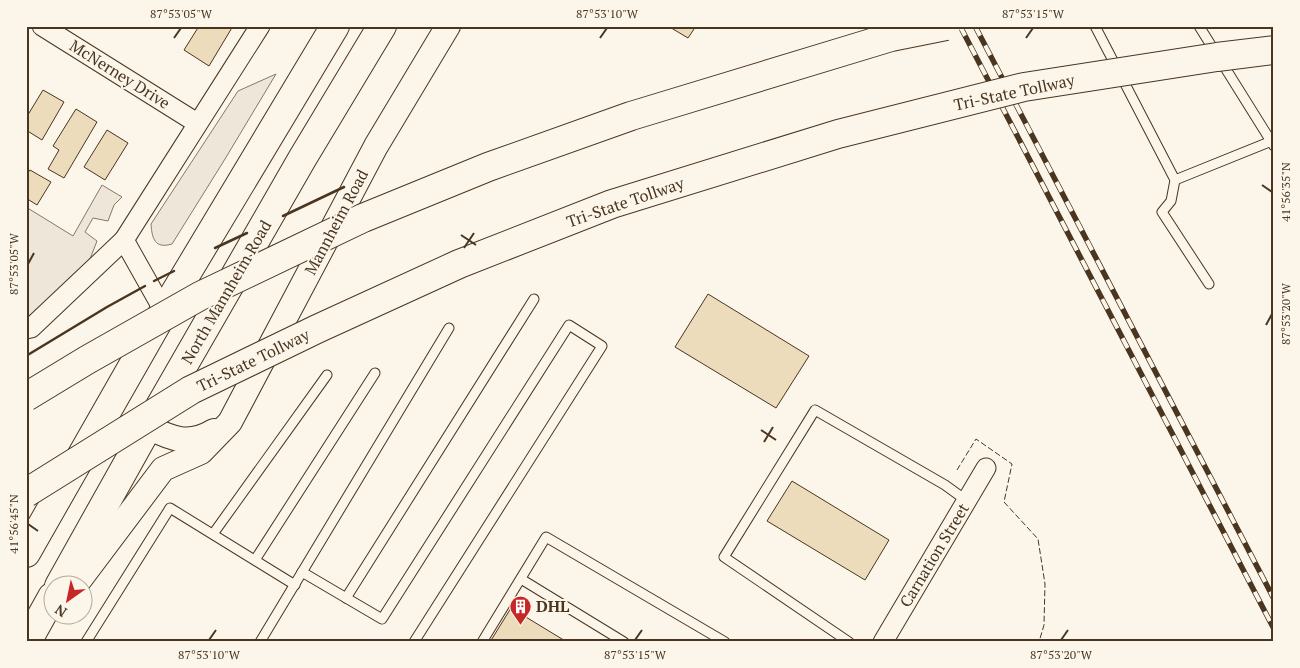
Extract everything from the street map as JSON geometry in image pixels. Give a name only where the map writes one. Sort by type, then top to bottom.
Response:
[{"type":"main road","points":[[26,553],[164,311],[335,26]]},
{"type":"main road","name":"North Mannheim Road","points":[[65,576],[148,426],[302,158],[382,26]]},
{"type":"main road","points":[[26,397],[200,296],[363,218],[488,167],[631,116],[891,37],[946,26]]},
{"type":"main road","name":"Tri-State Tollway","points":[[26,493],[191,390],[317,329],[459,264],[612,204],[838,134],[1024,87],[1274,50]]},
{"type":"main road","points":[[27,642],[42,615]]},
{"type":"street","name":"McNerney Drive","points":[[42,26],[197,122]]},
{"type":"street","points":[[26,329],[31,328],[124,240],[197,122],[260,26]]},
{"type":"street","name":"Mannheim Road","points":[[83,576],[163,469],[201,452],[230,422],[376,146],[448,26]]},
{"type":"street","points":[[124,240],[164,311]]},
{"type":"street","points":[[148,426],[166,436],[185,441],[207,435],[230,422]]},
{"type":"street","name":"Carnation Street","points":[[883,642],[986,468]]},
{"type":"street","points":[[33,642],[45,626]]},
{"type":"lane","points":[[1095,26],[1175,180],[1171,201],[1162,212],[1210,284]]},
{"type":"lane","points":[[1175,180],[1273,142],[1199,26]]},
{"type":"lane","points":[[346,598],[534,299]]},
{"type":"lane","points":[[302,572],[382,619],[569,325],[602,346],[414,642]]},
{"type":"lane","points":[[260,642],[449,328]]},
{"type":"lane","points":[[255,560],[376,373]]},
{"type":"lane","points":[[213,534],[328,375]]},
{"type":"lane","points":[[849,642],[724,557],[815,410],[945,485],[967,500]]},
{"type":"lane","points":[[86,642],[170,508],[294,584]]},
{"type":"lane","points":[[482,642],[546,537],[725,642]]},
{"type":"lane","points":[[520,579],[624,642]]},
{"type":"shaded area","points":[[276,74],[172,244],[158,244],[152,234],[151,224],[238,91]]},
{"type":"shaded area","points":[[102,185],[122,197],[114,205],[108,221],[93,218],[85,232],[97,241],[90,259],[32,316],[26,317],[26,207],[73,236]]},
{"type":"building","points":[[199,26],[233,26],[209,66],[184,50]]},
{"type":"building","points":[[668,26],[696,26],[688,38]]},
{"type":"building","points":[[43,90],[64,102],[42,140],[26,130],[26,118]]},
{"type":"building","points":[[76,109],[97,122],[64,178],[48,169],[59,150],[53,146]]},
{"type":"building","points":[[107,130],[128,143],[105,180],[84,167]]},
{"type":"building","points":[[30,170],[51,182],[37,205],[26,198],[26,175]]},
{"type":"building","points":[[708,294],[809,356],[776,408],[675,347]]},
{"type":"building","points":[[792,481],[889,540],[865,580],[767,521]]},
{"type":"building","name":"DHL","points":[[511,608],[567,642],[490,642]]},
{"type":"railway","points":[[960,26],[1274,629]]},
{"type":"railway","points":[[975,26],[1274,599]]},
{"type":"fence","points":[[957,470],[976,439],[1012,464],[1004,502],[1038,539],[1045,584],[1044,625],[1039,642]]},
{"type":"wall","points":[[283,216],[344,187]]},
{"type":"wall","points":[[215,248],[247,233]]},
{"type":"wall","points":[[154,281],[174,271]]},
{"type":"wall","points":[[26,356],[145,286]]},
{"type":"place","name":"DHL","points":[[520,625]]}]
